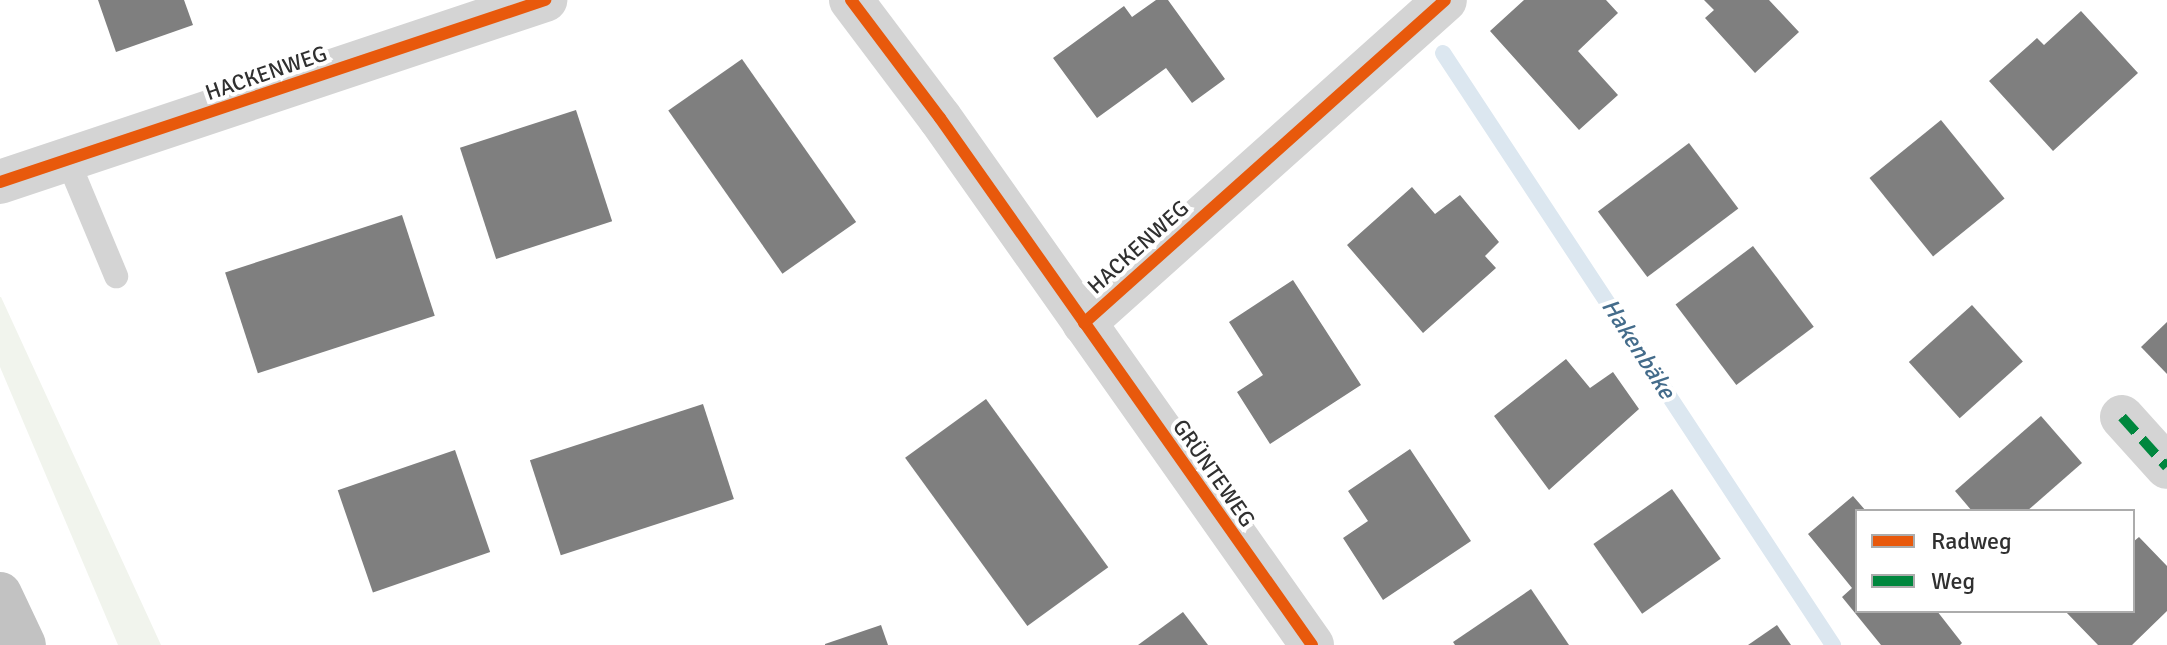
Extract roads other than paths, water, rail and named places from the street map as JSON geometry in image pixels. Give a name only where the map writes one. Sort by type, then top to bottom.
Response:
[{"type":"highway","points":[[0,594],[24,645]]},
{"type":"street","name":"HACKENWEG","points":[[0,182],[545,0]]},
{"type":"street","name":"HACKENWEG","points":[[851,0],[940,118],[1084,323],[1445,0]]},
{"type":"street","name":"GRÜNTEWEG","points":[[1084,323],[1312,645]]},
{"type":"street","points":[[2122,417],[2167,467]]},
{"type":"lane","points":[[68,161],[116,276]]},
{"type":"waterway","name":"Hakenbäke","points":[[1443,53],[1833,645]]}]
